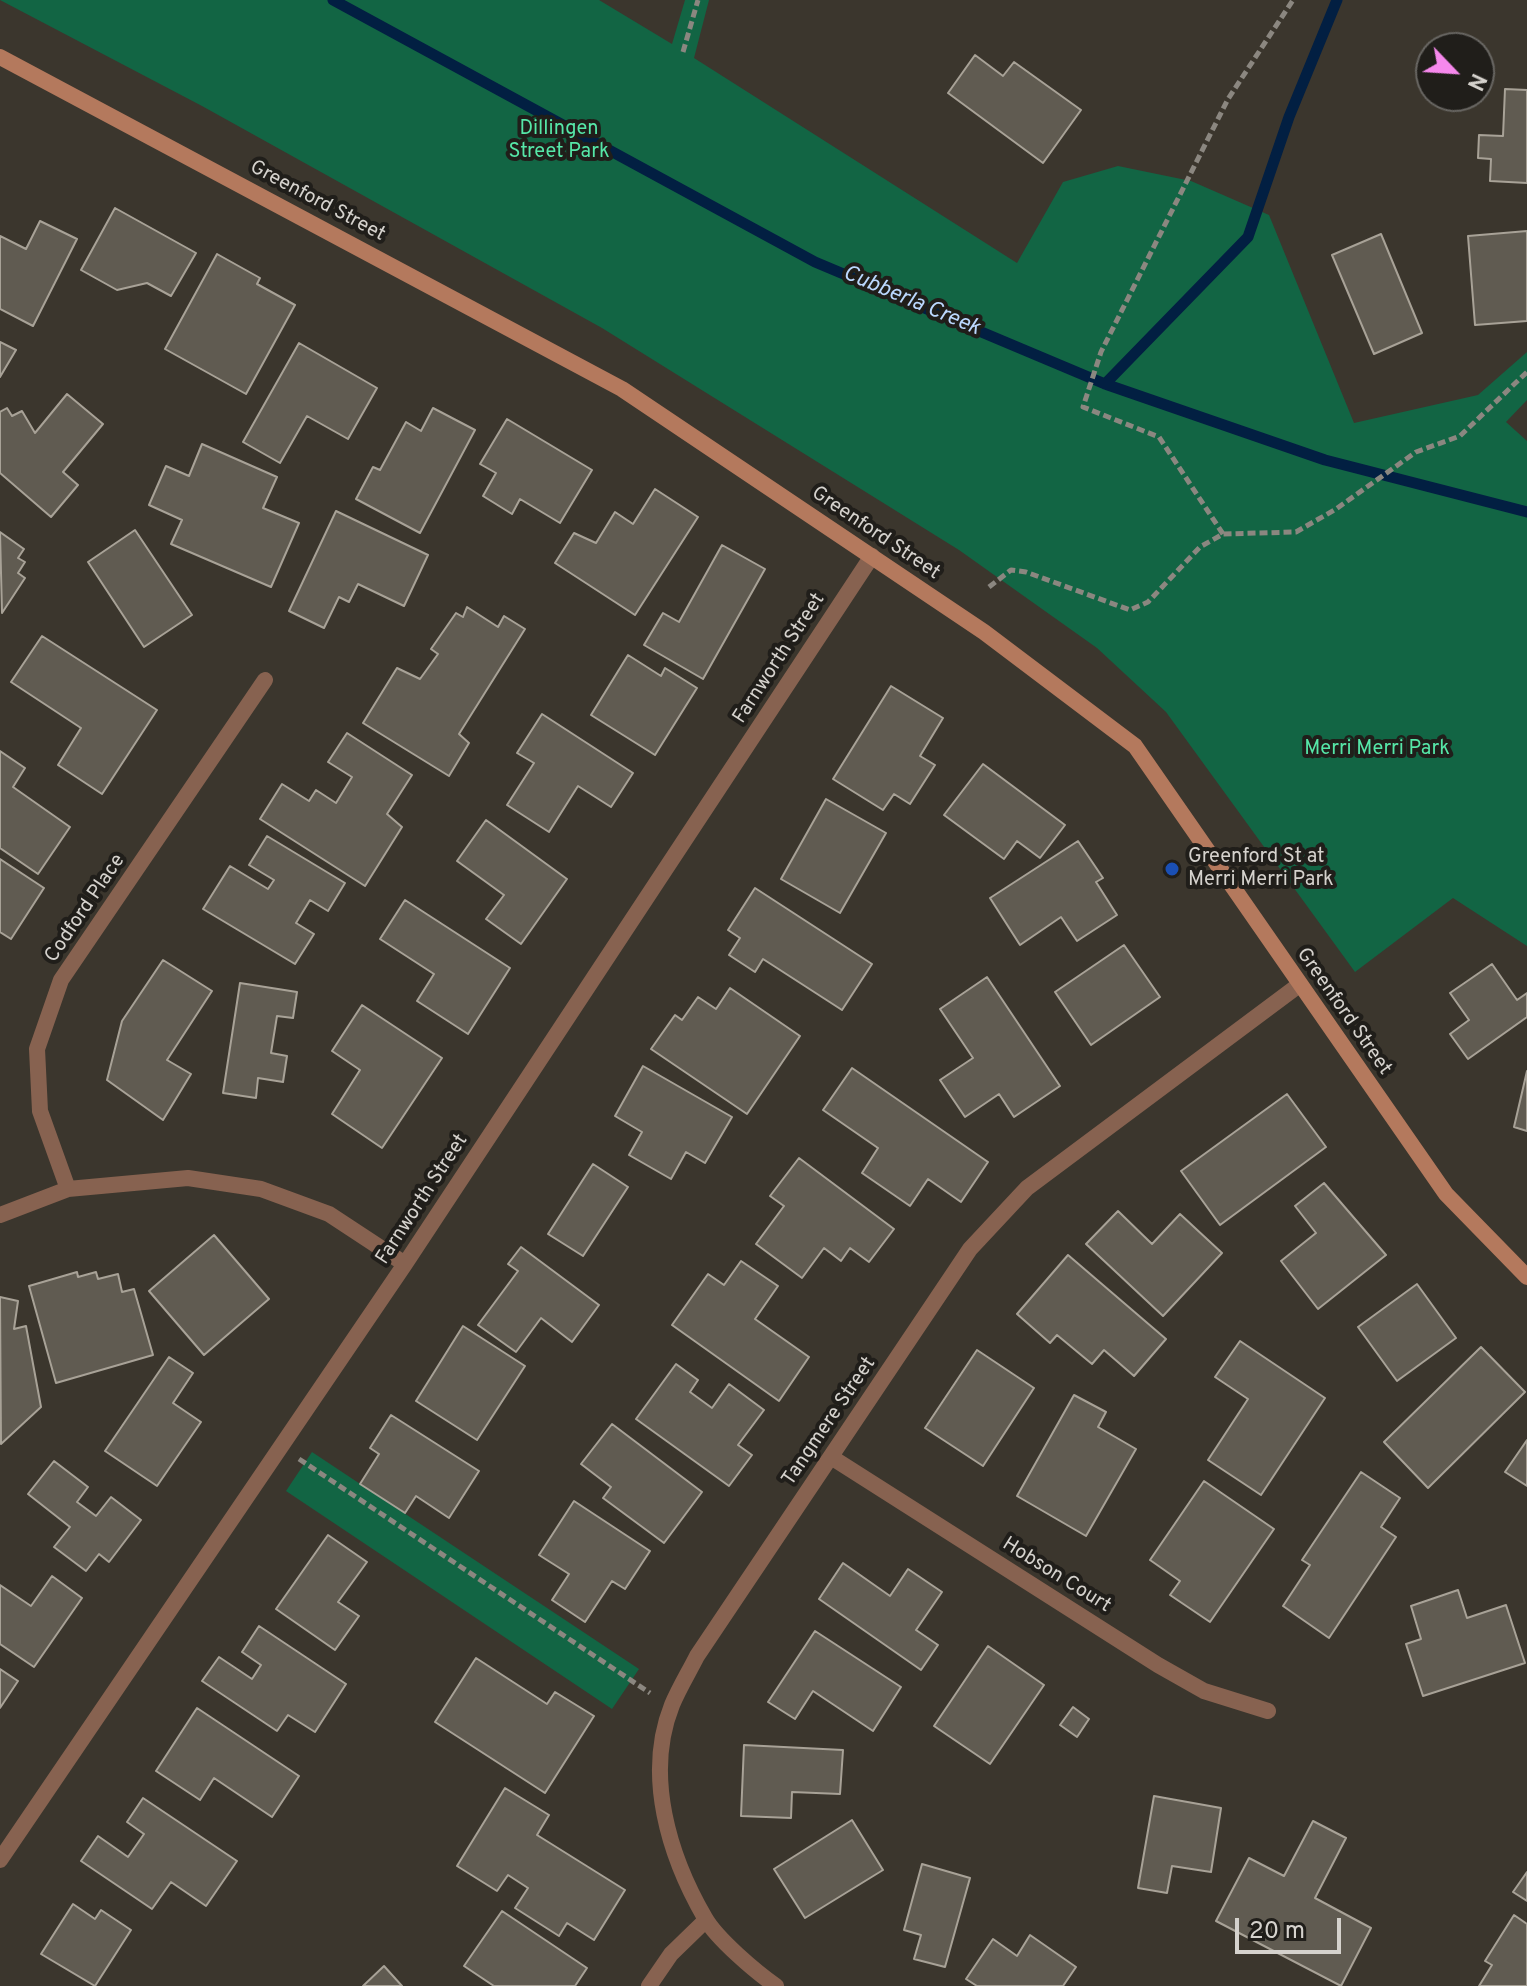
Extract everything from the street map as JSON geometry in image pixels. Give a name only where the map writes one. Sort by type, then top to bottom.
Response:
[{"type":"street","name":"Greenford Street","points":[[0,57],[622,389],[1062,688],[1135,746],[1446,1194],[1527,1277]]},
{"type":"street","name":"Farnworth Street","points":[[0,1860],[405,1264],[872,556]]},
{"type":"street","name":"Codford Place","points":[[68,1189],[40,1111],[37,1049],[61,980],[265,680]]},
{"type":"street","name":"Tangmere Street","points":[[776,1986],[706,1920],[668,1834],[659,1792],[671,1707],[697,1656],[970,1249],[1027,1188],[1299,985]]},
{"type":"street","points":[[0,1215],[68,1189],[188,1178],[261,1189],[329,1214],[405,1264]]},
{"type":"street","name":"Hobson Court","points":[[831,1457],[1158,1665],[1204,1691],[1268,1711]]},
{"type":"street","points":[[649,1986],[671,1954],[706,1920]]},
{"type":"path","points":[[683,52],[698,0]]},
{"type":"path","points":[[1223,534],[1159,437],[1083,407],[1101,352],[1228,99],[1293,0]]},
{"type":"path","points":[[989,587],[1011,570],[1026,572],[1130,610],[1148,602],[1200,547],[1223,534],[1296,532],[1336,509],[1416,452],[1460,436],[1527,372]]},
{"type":"path","points":[[281,1447],[671,1707]]},
{"type":"green space","name":"Dillingen Street Park","points":[[0,0],[599,0],[672,44],[685,0],[709,0],[694,58],[1017,263],[1063,182],[1118,166],[1191,181],[1269,215],[1354,423],[1478,395],[1527,352],[1527,400],[1506,422],[1527,441],[1527,946],[1453,898],[1355,972],[1166,712],[1097,648],[959,550],[602,328],[202,106]]},
{"type":"green space","points":[[312,1452],[639,1669],[612,1709],[286,1491]]},
{"type":"building","points":[[975,55],[1003,76],[1014,62],[1081,110],[1043,163],[948,93]]},
{"type":"building","points":[[1505,89],[1527,90],[1527,183],[1490,181],[1491,159],[1478,158],[1479,135],[1503,136]]},
{"type":"building","points":[[115,208],[196,253],[171,296],[147,283],[117,290],[81,270]]},
{"type":"building","points":[[40,221],[77,239],[33,326],[0,309],[0,236],[26,249]]},
{"type":"building","points":[[1527,231],[1527,321],[1475,325],[1468,236]]},
{"type":"building","points":[[1381,234],[1422,333],[1374,354],[1332,255]]},
{"type":"building","points":[[217,254],[260,278],[257,284],[295,305],[246,394],[165,349]]},
{"type":"building","points":[[0,342],[16,350],[0,377]]},
{"type":"building","points":[[299,343],[377,388],[348,439],[307,416],[280,463],[243,442]]},
{"type":"building","points":[[67,394],[103,424],[63,472],[78,485],[51,517],[0,473],[0,412],[7,408],[12,416],[22,411],[35,433]]},
{"type":"building","points":[[433,408],[475,430],[420,533],[356,499],[373,467],[380,470],[406,422],[421,431]]},
{"type":"building","points":[[507,419],[592,470],[560,523],[520,499],[512,514],[483,496],[496,473],[480,464]]},
{"type":"building","points":[[202,444],[277,477],[263,508],[299,523],[271,587],[171,544],[182,520],[149,505],[166,466],[189,476]]},
{"type":"building","points":[[655,489],[698,517],[635,615],[555,563],[574,533],[596,543],[615,512],[633,524]]},
{"type":"building","points":[[336,511],[428,555],[404,606],[358,584],[349,602],[339,597],[324,628],[289,611]]},
{"type":"building","points":[[135,530],[192,615],[144,647],[88,562]]},
{"type":"building","points":[[0,532],[24,549],[18,558],[25,562],[18,573],[25,578],[2,613]]},
{"type":"building","points":[[722,545],[765,569],[703,679],[644,645],[663,613],[679,622]]},
{"type":"building","points":[[467,607],[498,627],[504,616],[525,629],[459,734],[469,743],[449,776],[363,723],[397,668],[420,679],[438,654],[431,649],[456,613],[463,617]]},
{"type":"building","points":[[42,636],[157,710],[102,794],[58,765],[81,728],[11,682]]},
{"type":"building","points":[[628,655],[661,676],[665,668],[697,688],[655,755],[591,715]]},
{"type":"building","points":[[891,686],[943,718],[920,756],[935,765],[910,804],[894,794],[883,810],[833,779]]},
{"type":"building","points":[[542,714],[633,773],[611,807],[578,786],[549,832],[507,805],[534,763],[517,753]]},
{"type":"building","points":[[347,733],[412,775],[387,814],[402,827],[365,886],[260,819],[282,784],[309,801],[316,790],[336,803],[352,777],[328,762]]},
{"type":"building","points":[[0,751],[25,768],[13,787],[70,827],[38,874],[0,848]]},
{"type":"building","points":[[983,764],[1065,825],[1040,858],[1017,841],[1004,859],[944,815]]},
{"type":"building","points":[[826,799],[886,833],[840,913],[781,879]]},
{"type":"building","points":[[486,820],[567,879],[521,944],[486,919],[504,895],[457,861]]},
{"type":"building","points":[[267,836],[345,883],[328,911],[310,900],[296,923],[314,934],[295,964],[203,909],[230,866],[268,889],[274,880],[249,865]]},
{"type":"building","points":[[1078,841],[1103,878],[1096,882],[1117,915],[1077,941],[1061,917],[1020,945],[990,898]]},
{"type":"building","points":[[0,859],[44,888],[11,939],[0,932]]},
{"type":"building","points":[[755,888],[872,964],[842,1010],[763,959],[755,972],[729,955],[740,938],[728,930]]},
{"type":"building","points":[[405,900],[510,968],[468,1034],[417,1001],[434,974],[380,939]]},
{"type":"building","points":[[1124,945],[1160,997],[1091,1045],[1055,992]]},
{"type":"building","points":[[163,960],[212,991],[167,1060],[191,1074],[163,1120],[107,1080],[122,1021]]},
{"type":"building","points":[[1492,964],[1517,1000],[1527,993],[1527,1017],[1468,1059],[1450,1034],[1469,1020],[1450,993]]},
{"type":"building","points":[[987,977],[1060,1086],[1014,1117],[999,1094],[965,1117],[940,1080],[973,1058],[940,1009]]},
{"type":"building","points":[[240,983],[297,992],[293,1018],[277,1016],[271,1053],[287,1056],[283,1082],[258,1078],[256,1098],[223,1093]]},
{"type":"building","points":[[730,988],[800,1036],[747,1114],[651,1049],[675,1015],[682,1020],[698,997],[716,1009]]},
{"type":"building","points":[[362,1005],[442,1058],[382,1148],[332,1114],[360,1070],[332,1051]]},
{"type":"building","points":[[643,1066],[732,1117],[705,1163],[686,1152],[671,1179],[629,1155],[642,1132],[615,1116]]},
{"type":"building","points":[[852,1068],[988,1162],[961,1202],[928,1179],[910,1206],[862,1173],[878,1148],[823,1110]]},
{"type":"building","points":[[1527,1071],[1527,1131],[1514,1127]]},
{"type":"building","points":[[1287,1094],[1326,1147],[1220,1225],[1181,1171]]},
{"type":"building","points":[[799,1158],[894,1229],[869,1262],[850,1248],[841,1261],[824,1248],[802,1278],[756,1244],[784,1206],[770,1196]]},
{"type":"building","points":[[593,1164],[628,1187],[583,1256],[548,1234]]},
{"type":"building","points":[[1324,1183],[1386,1255],[1318,1309],[1281,1261],[1316,1233],[1295,1206]]},
{"type":"building","points":[[1118,1211],[1152,1244],[1180,1214],[1222,1253],[1163,1316],[1086,1244]]},
{"type":"building","points":[[214,1235],[269,1299],[204,1355],[149,1291]]},
{"type":"building","points":[[521,1247],[599,1305],[572,1342],[541,1318],[516,1352],[478,1325],[518,1271],[508,1264]]},
{"type":"building","points":[[1068,1255],[1166,1339],[1134,1376],[1104,1350],[1092,1364],[1057,1335],[1050,1343],[1017,1314]]},
{"type":"building","points":[[741,1261],[778,1286],[755,1319],[809,1357],[779,1401],[672,1325],[708,1274],[724,1285]]},
{"type":"building","points":[[77,1272],[78,1277],[96,1272],[98,1279],[118,1274],[122,1292],[134,1289],[153,1355],[56,1383],[29,1286]]},
{"type":"building","points":[[1417,1284],[1456,1338],[1397,1381],[1358,1327]]},
{"type":"building","points":[[0,1297],[18,1301],[14,1329],[26,1326],[41,1407],[1,1444]]},
{"type":"building","points":[[463,1326],[525,1366],[477,1440],[416,1401]]},
{"type":"building","points":[[1240,1341],[1325,1398],[1261,1495],[1208,1460],[1248,1399],[1215,1377]]},
{"type":"building","points":[[1481,1347],[1525,1392],[1428,1488],[1384,1442]]},
{"type":"building","points":[[977,1350],[1034,1388],[983,1466],[925,1428]]},
{"type":"building","points":[[169,1357],[193,1373],[173,1403],[201,1422],[157,1486],[105,1451]]},
{"type":"building","points":[[676,1364],[698,1380],[690,1392],[712,1408],[729,1384],[764,1410],[738,1445],[752,1455],[729,1486],[636,1419]]},
{"type":"building","points":[[1074,1395],[1106,1412],[1098,1427],[1136,1449],[1086,1536],[1017,1496]]},
{"type":"building","points":[[391,1415],[479,1471],[449,1518],[416,1496],[405,1513],[360,1484],[379,1454],[370,1448]]},
{"type":"building","points":[[612,1424],[702,1492],[664,1543],[603,1498],[611,1487],[581,1464]]},
{"type":"building","points":[[1527,1440],[1527,1486],[1505,1472]]},
{"type":"building","points":[[54,1461],[88,1487],[77,1502],[96,1516],[111,1497],[141,1520],[109,1562],[99,1554],[86,1571],[54,1547],[70,1527],[28,1494]]},
{"type":"building","points":[[1361,1472],[1400,1498],[1381,1527],[1396,1537],[1329,1638],[1283,1606],[1310,1565],[1302,1560]]},
{"type":"building","points":[[1204,1481],[1274,1529],[1210,1622],[1170,1595],[1180,1581],[1150,1560]]},
{"type":"building","points":[[574,1501],[650,1551],[625,1589],[612,1581],[585,1622],[552,1600],[569,1574],[539,1555]]},
{"type":"building","points":[[328,1535],[367,1562],[338,1602],[359,1616],[335,1650],[276,1609]]},
{"type":"building","points":[[843,1563],[890,1596],[908,1569],[942,1592],[916,1630],[938,1645],[921,1670],[819,1599]]},
{"type":"building","points":[[52,1576],[82,1598],[34,1667],[0,1644],[0,1585],[31,1606]]},
{"type":"building","points":[[1458,1590],[1467,1618],[1506,1605],[1525,1663],[1423,1696],[1406,1644],[1421,1639],[1411,1606]]},
{"type":"building","points":[[259,1626],[346,1684],[315,1732],[288,1715],[277,1731],[202,1681],[219,1657],[252,1679],[261,1665],[242,1652]]},
{"type":"building","points":[[815,1631],[901,1687],[873,1731],[813,1691],[795,1719],[768,1702]]},
{"type":"building","points":[[988,1646],[1044,1685],[990,1764],[934,1726]]},
{"type":"building","points":[[476,1658],[547,1704],[555,1692],[594,1716],[545,1793],[435,1722]]},
{"type":"building","points":[[0,1669],[18,1681],[0,1708]]},
{"type":"building","points":[[1073,1707],[1089,1719],[1077,1737],[1060,1725]]},
{"type":"building","points":[[197,1708],[299,1776],[272,1817],[214,1778],[200,1800],[156,1771]]},
{"type":"building","points":[[744,1745],[843,1750],[840,1794],[792,1792],[791,1818],[741,1816]]},
{"type":"building","points":[[505,1788],[549,1815],[537,1835],[625,1890],[594,1940],[567,1923],[559,1936],[515,1908],[528,1888],[508,1875],[497,1891],[457,1866]]},
{"type":"building","points":[[1154,1796],[1221,1808],[1211,1872],[1172,1866],[1167,1893],[1138,1888]]},
{"type":"building","points":[[143,1798],[237,1861],[206,1906],[171,1882],[152,1909],[81,1861],[98,1836],[128,1857],[144,1834],[127,1822]]},
{"type":"building","points":[[852,1820],[883,1870],[805,1918],[774,1869]]},
{"type":"building","points":[[1313,1821],[1346,1838],[1315,1898],[1371,1928],[1341,1986],[1216,1921],[1249,1858],[1284,1876]]},
{"type":"building","points":[[922,1864],[970,1878],[945,1967],[914,1959],[921,1935],[904,1930]]},
{"type":"building","points":[[1527,1872],[1527,1901],[1513,1892]]},
{"type":"building","points":[[73,1904],[95,1919],[101,1910],[131,1930],[95,1986],[41,1954]]},
{"type":"building","points":[[502,1911],[587,1968],[575,1986],[494,1986],[464,1966]]},
{"type":"building","points":[[1514,1915],[1527,1924],[1527,1986],[1479,1986],[1492,1965],[1485,1961]]},
{"type":"building","points":[[1030,1935],[1076,1967],[1063,1986],[977,1986],[966,1979],[993,1939],[1017,1956]]},
{"type":"building","points":[[384,1966],[402,1986],[363,1986]]},
{"type":"waterway","name":"Cubberla Creek","points":[[333,0],[815,262],[1105,384],[1325,460],[1527,512]]},
{"type":"waterway","points":[[1105,384],[1248,237],[1289,117],[1337,0]]},
{"type":"place","name":"Greenford St at Merri Merri Park","points":[[1172,869]]},
{"type":"park label","name":"Merri Merri Park","points":[[1377,750]]}]
